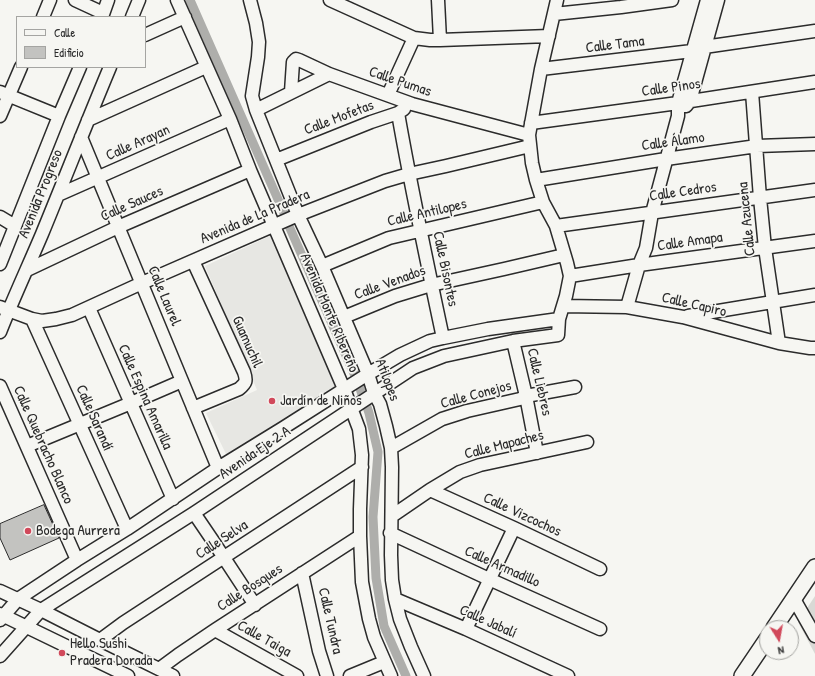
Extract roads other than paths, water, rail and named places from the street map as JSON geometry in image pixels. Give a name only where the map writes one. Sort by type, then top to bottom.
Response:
[{"type":"main road","points":[[780,620],[813,576]]},
{"type":"main road","points":[[742,676],[759,651]]},
{"type":"street","points":[[43,16],[50,0]]},
{"type":"street","points":[[75,0],[103,15],[108,0]]},
{"type":"street","points":[[132,16],[139,0]]},
{"type":"street","name":"Avenida Monte Ribereño","points":[[177,0],[230,119],[250,170],[344,389],[359,429],[362,455],[360,509],[362,582],[374,637],[391,676]]},
{"type":"street","name":"Atilopes","points":[[250,0],[259,42],[252,96],[256,110],[298,215],[322,266],[368,374],[374,393],[380,404],[386,426],[391,448],[392,467],[392,516],[390,533],[392,580],[403,626],[411,647],[425,675]]},
{"type":"street","points":[[330,0],[414,38],[423,40],[549,36]]},
{"type":"street","points":[[438,0],[440,40]]},
{"type":"street","points":[[556,0],[530,135],[532,163],[536,180],[543,202],[556,226],[570,276],[559,319]]},
{"type":"street","points":[[554,14],[672,0]]},
{"type":"street","points":[[627,307],[646,248],[652,213],[678,116],[678,103],[707,0]]},
{"type":"street","points":[[678,116],[690,101],[718,0]]},
{"type":"street","points":[[146,35],[185,17]]},
{"type":"street","points":[[704,47],[815,31]]},
{"type":"street","points":[[388,95],[414,38]]},
{"type":"street","name":"Calle Tama","points":[[542,70],[692,51]]},
{"type":"street","name":"Calle Pumas","points":[[291,92],[293,62],[298,60],[329,74],[412,104],[530,135]]},
{"type":"street","points":[[88,120],[206,66]]},
{"type":"street","points":[[0,116],[4,93],[20,68]]},
{"type":"street","name":"Avenida Progreso","points":[[0,264],[80,68]]},
{"type":"street","name":"Avenida Progreso","points":[[0,332],[4,309],[27,270],[110,68]]},
{"type":"street","points":[[256,110],[329,74]]},
{"type":"street","name":"Calle Pinos","points":[[530,135],[678,103],[815,82]]},
{"type":"street","name":"Calle Azucena","points":[[752,92],[765,248],[778,343]]},
{"type":"street","points":[[4,93],[59,116]]},
{"type":"street","name":"Calle Mofetas","points":[[276,160],[371,122],[398,113],[412,104]]},
{"type":"street","name":"Calle Bisontes","points":[[398,113],[443,338]]},
{"type":"street","name":"Calle Arayan","points":[[58,195],[230,119]]},
{"type":"street","name":"Avenida de La Pradera","points":[[4,309],[42,321],[72,315],[298,215],[385,181],[446,166],[530,135]]},
{"type":"street","name":"Calle Laurel","points":[[81,137],[218,468]]},
{"type":"street","name":"Calle Álamo","points":[[536,180],[757,146],[815,144]]},
{"type":"street","name":"Calle Sauces","points":[[27,270],[118,227],[250,170]]},
{"type":"street","name":"Calle Cedros","points":[[556,226],[815,190]]},
{"type":"street","name":"Calle Antilopes","points":[[322,266],[389,238],[543,202]]},
{"type":"street","points":[[0,217],[15,226]]},
{"type":"street","name":"Calle Amapa","points":[[570,276],[815,241]]},
{"type":"street","name":"Calle Venados","points":[[344,317],[395,296],[431,284],[564,255]]},
{"type":"street","name":"Guamuchil","points":[[192,261],[246,377],[244,385],[239,389],[194,408]]},
{"type":"street","points":[[683,317],[815,295]]},
{"type":"street","name":"Calle Capiro","points":[[563,306],[627,307],[683,317],[778,343],[815,348]]},
{"type":"street","name":"Calle Espina Amarilla","points":[[89,308],[173,499]]},
{"type":"street","name":"Calle Sarandí","points":[[32,319],[127,529]]},
{"type":"street","name":"Avenida Eje 2 A","points":[[0,656],[40,610],[194,513],[413,368],[444,356],[513,341],[558,335],[559,319],[488,329],[443,338],[430,341],[414,348],[368,374],[218,468],[173,499],[18,599],[1,617]]},
{"type":"street","name":"Calle Liebres","points":[[513,341],[537,453]]},
{"type":"street","points":[[27,446],[182,380]]},
{"type":"street","name":"Calle Quebracho Blanco","points":[[0,386],[77,560]]},
{"type":"street","name":"Calle Conejos","points":[[391,448],[442,419],[467,411],[520,400],[526,396],[574,387]]},
{"type":"street","name":"Calle Mapaches","points":[[392,516],[460,472],[480,465],[587,442]]},
{"type":"street","name":"Calle Selva","points":[[100,640],[123,623],[362,467]]},
{"type":"street","name":"Calle Vizcochos","points":[[430,490],[600,569]]},
{"type":"street","points":[[194,513],[255,604]]},
{"type":"street","points":[[466,629],[514,528]]},
{"type":"street","name":"Calle Armadillo","points":[[390,533],[600,629]]},
{"type":"street","name":"Calle Bosques","points":[[160,669],[215,630],[360,536]]},
{"type":"street","name":"Calle Tundra","points":[[302,573],[319,651],[327,676]]},
{"type":"street","points":[[0,591],[173,676]]},
{"type":"street","name":"Calle Jabalí","points":[[396,599],[466,629],[568,676]]},
{"type":"street","points":[[794,599],[815,636]]},
{"type":"street","points":[[1,617],[25,626],[128,676]]},
{"type":"street","name":"Calle Taiga","points":[[215,630],[297,676]]},
{"type":"street","points":[[350,676],[384,662]]},
{"type":"waterway","points":[[190,0],[284,213]]},
{"type":"waterway","points":[[289,226],[355,376]]},
{"type":"waterway","points":[[359,385],[362,395]]},
{"type":"waterway","points":[[366,404],[378,452],[373,517],[376,578],[384,626],[406,676]]},
{"type":"place","name":"Jardín de Niños","points":[[272,401]]},
{"type":"place","name":"Bodega Aurrera","points":[[28,531]]},
{"type":"place","name":"Hello Sushi Pradera Dorada","points":[[62,653]]}]
